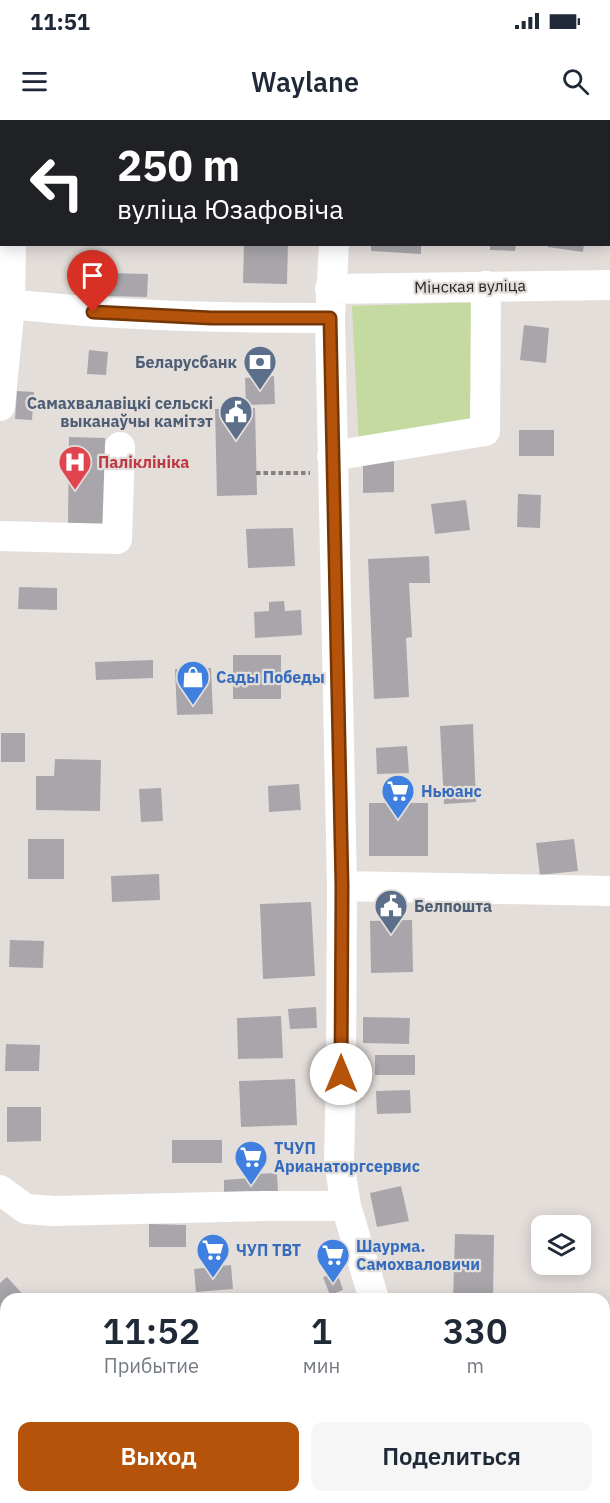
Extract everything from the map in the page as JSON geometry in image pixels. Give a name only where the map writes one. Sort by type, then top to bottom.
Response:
[{"type":"street","points":[[0,406],[5,304],[11,246]]},
{"type":"street","points":[[334,246],[330,318],[342,886],[339,1162],[346,1206],[372,1293]]},
{"type":"street","name":"Мінская вуліца","points":[[330,289],[610,285]]},
{"type":"street","points":[[332,456],[485,431],[486,286]]},
{"type":"street","points":[[5,304],[69,311],[211,318],[330,318]]},
{"type":"street","points":[[0,536],[117,539],[120,447]]},
{"type":"street","points":[[342,886],[610,891]]},
{"type":"street","points":[[0,1190],[26,1209],[54,1211],[346,1206]]},
{"type":"green space","points":[[478,302],[472,425],[359,445],[352,306]]},
{"type":"building","points":[[244,246],[288,246],[287,284],[243,283]]},
{"type":"building","points":[[371,246],[421,246],[421,254],[371,251]]},
{"type":"building","points":[[490,246],[516,246],[515,251],[490,250]]},
{"type":"building","points":[[548,246],[584,246],[583,252]]},
{"type":"building","points":[[108,273],[148,274],[147,297],[107,296]]},
{"type":"building","points":[[524,325],[549,328],[546,363],[520,360]]},
{"type":"building","points":[[89,350],[108,352],[106,375],[87,374]]},
{"type":"building","name":"Беларусбанк","points":[[274,376],[275,404],[246,405],[245,378]]},
{"type":"building","points":[[17,391],[34,392],[32,420],[15,419]]},
{"type":"building","name":"Самахвалавіцкі сельскі выканаўчы камітэт","points":[[255,408],[257,495],[217,496],[215,409]]},
{"type":"building","points":[[519,430],[554,430],[554,456],[519,456]]},
{"type":"building","points":[[69,437],[105,438],[104,524],[68,524]]},
{"type":"building","points":[[394,460],[394,492],[363,493],[363,461]]},
{"type":"building","points":[[518,494],[541,495],[540,528],[517,527]]},
{"type":"building","points":[[466,500],[470,530],[435,534],[431,504]]},
{"type":"building","points":[[293,528],[295,566],[248,568],[246,529]]},
{"type":"building","points":[[429,556],[430,583],[409,583],[412,637],[406,638],[409,697],[374,699],[368,559]]},
{"type":"building","points":[[19,587],[57,588],[57,610],[18,609]]},
{"type":"building","points":[[284,601],[285,611],[301,610],[302,635],[255,638],[254,612],[269,611],[269,602]]},
{"type":"building","points":[[233,655],[281,655],[281,699],[233,699]]},
{"type":"building","points":[[153,660],[153,678],[96,680],[95,662]]},
{"type":"building","points":[[211,668],[213,714],[177,715],[175,669]]},
{"type":"building","points":[[473,724],[476,802],[444,804],[440,726]]},
{"type":"building","points":[[1,733],[25,733],[25,762],[1,762]]},
{"type":"building","points":[[407,746],[409,773],[377,774],[376,748]]},
{"type":"building","points":[[55,759],[101,760],[100,811],[36,810],[36,776],[54,776]]},
{"type":"building","points":[[299,784],[301,810],[269,812],[268,786]]},
{"type":"building","points":[[161,788],[163,821],[141,822],[139,789]]},
{"type":"building","name":"Ньюанс","points":[[369,803],[428,803],[428,856],[369,856]]},
{"type":"building","points":[[28,839],[64,839],[64,879],[28,879]]},
{"type":"building","points":[[574,839],[578,871],[540,875],[536,843]]},
{"type":"building","points":[[159,874],[160,900],[112,902],[111,876]]},
{"type":"building","points":[[311,902],[315,976],[263,979],[260,904]]},
{"type":"building","name":"Белпошта","points":[[412,920],[413,972],[371,973],[370,921]]},
{"type":"building","points":[[10,940],[44,941],[43,968],[9,967]]},
{"type":"building","points":[[316,1007],[317,1028],[290,1029],[288,1009]]},
{"type":"building","points":[[281,1016],[283,1058],[238,1059],[237,1018]]},
{"type":"building","points":[[363,1017],[410,1018],[409,1044],[363,1043]]},
{"type":"building","points":[[6,1044],[40,1045],[39,1071],[5,1071]]},
{"type":"building","points":[[375,1055],[415,1055],[415,1075],[375,1075]]},
{"type":"building","points":[[295,1079],[297,1125],[241,1127],[239,1081]]},
{"type":"building","points":[[410,1090],[411,1113],[377,1114],[376,1091]]},
{"type":"building","points":[[7,1107],[41,1107],[41,1141],[7,1142]]},
{"type":"building","points":[[172,1140],[222,1140],[222,1163],[172,1163]]},
{"type":"building","name":"ТЧУП Арианаторгсервис","points":[[277,1173],[278,1192],[224,1195],[224,1180],[250,1178],[251,1174]]},
{"type":"building","points":[[401,1186],[409,1221],[377,1227],[370,1193]]},
{"type":"building","points":[[149,1224],[186,1225],[186,1247],[149,1247]]},
{"type":"building","points":[[455,1234],[494,1235],[493,1293],[453,1293]]},
{"type":"building","name":"ЧУП ТВТ","points":[[231,1265],[233,1289],[196,1292],[194,1269]]},
{"type":"building","name":"Шаурма. Самохваловичи","points":[[337,1272],[343,1290],[329,1293],[323,1277]]},
{"type":"building","points":[[7,1277],[22,1293],[0,1293],[0,1283]]},
{"type":"place","name":"Беларусбанк","points":[[260,391]]},
{"type":"place","name":"Самахвалавіцкі сельскі выканаўчы камітэт","points":[[236,441]]},
{"type":"place","name":"Паліклініка","points":[[75,491]]},
{"type":"place","name":"Сады Победы","points":[[193,706]]},
{"type":"place","name":"Ньюанс","points":[[398,820]]},
{"type":"place","name":"Белпошта","points":[[391,935]]},
{"type":"place","name":"ТЧУП Арианаторгсервис","points":[[251,1186]]},
{"type":"place","name":"ЧУП ТВТ","points":[[213,1279]]},
{"type":"place","name":"Шаурма. Самохваловичи","points":[[333,1284]]},
{"type":"route","points":[[93,312],[211,318],[330,318],[342,886],[341,1074]]}]
